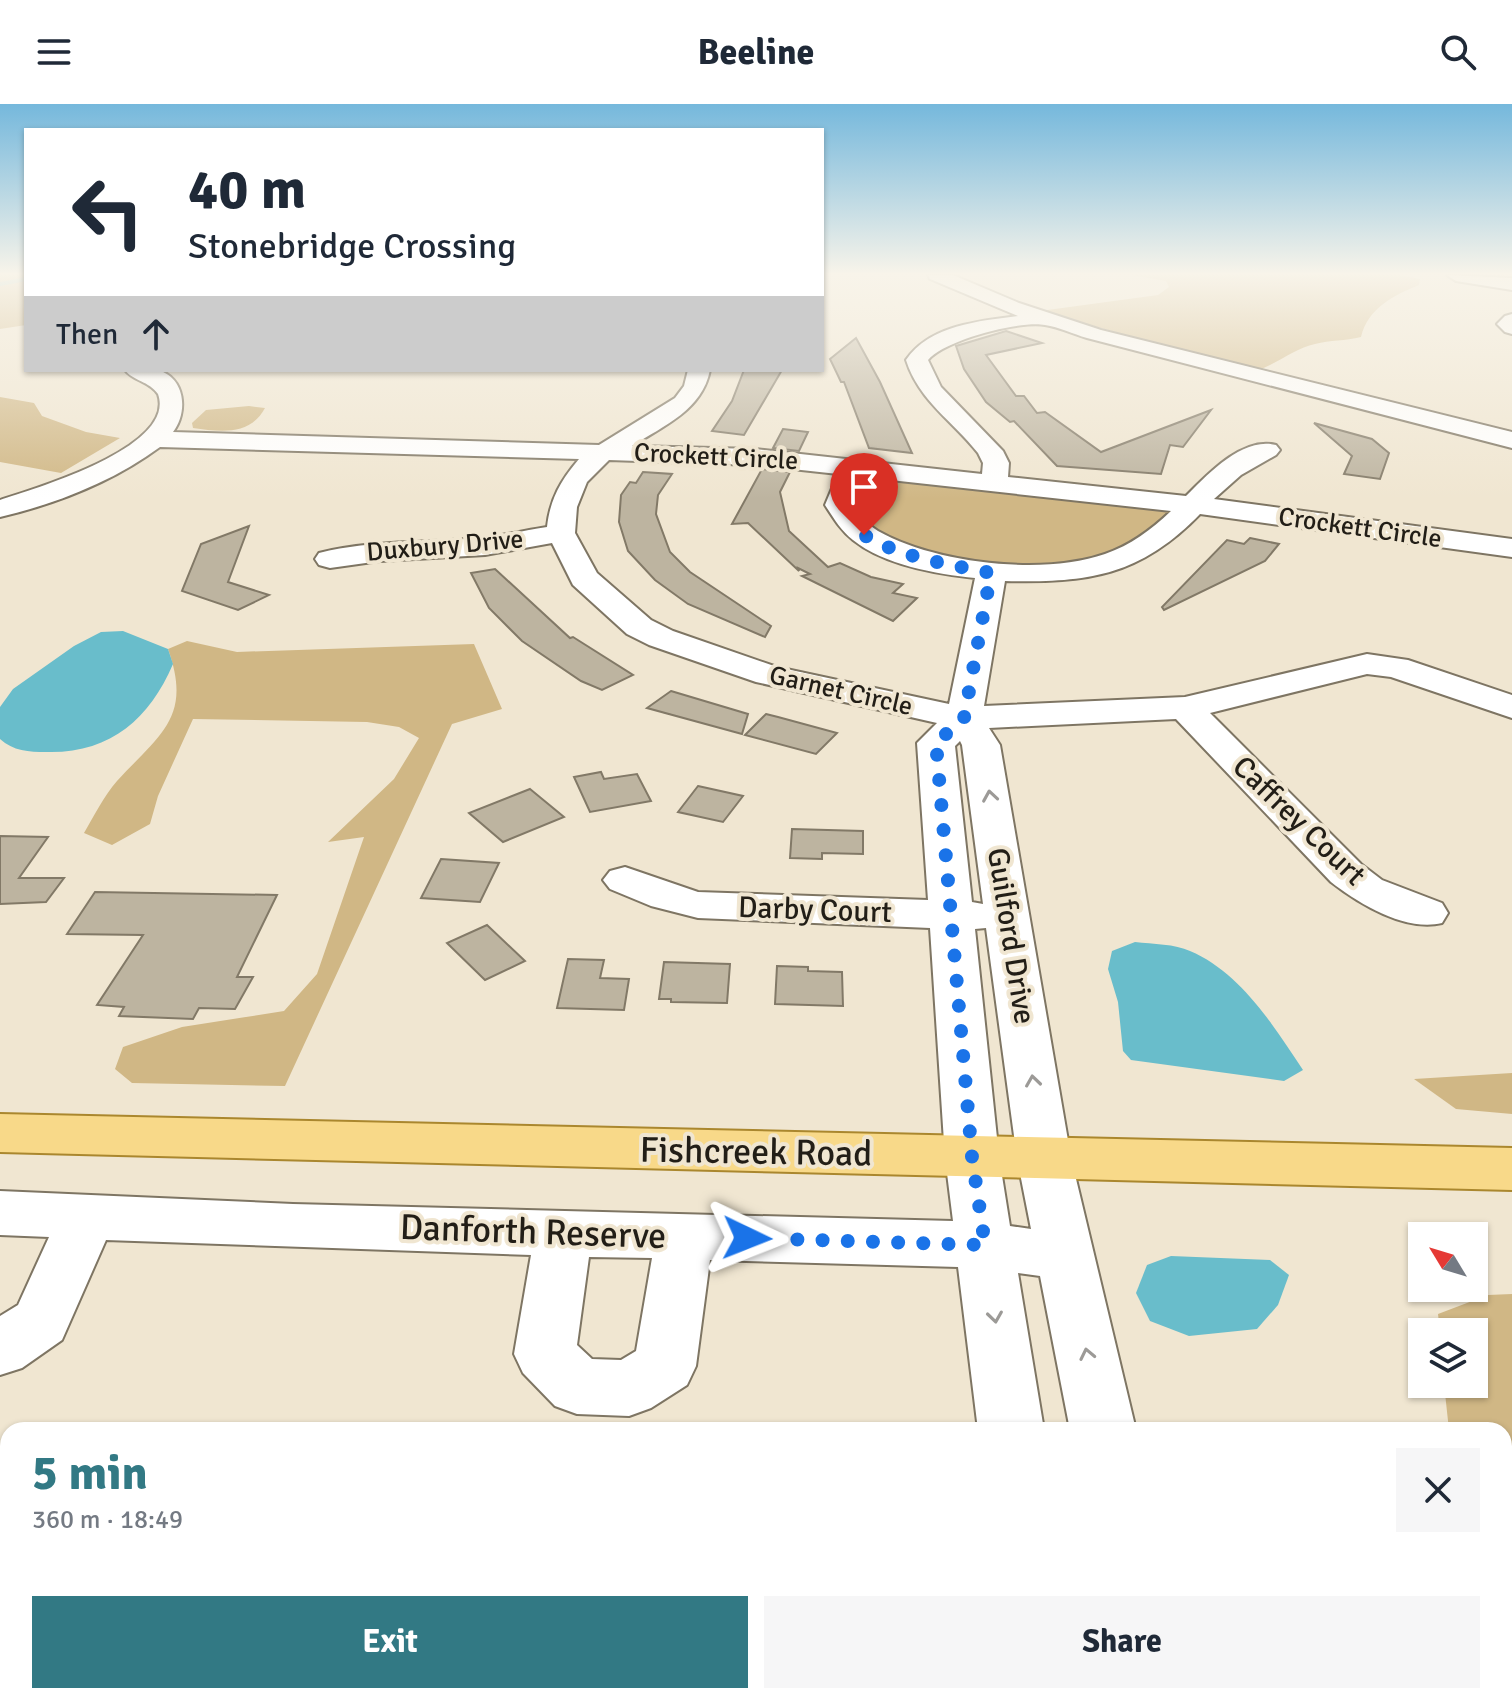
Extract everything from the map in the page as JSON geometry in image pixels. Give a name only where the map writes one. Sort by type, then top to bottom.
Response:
[{"type":"main road","name":"Fishcreek Road","points":[[0,1133],[1512,1169]]},
{"type":"street","points":[[926,350],[917,360],[923,376],[945,408],[984,444],[994,459],[997,465],[993,482]]},
{"type":"street","points":[[1153,350],[1512,440]]},
{"type":"street","points":[[561,533],[563,507],[574,482],[604,452],[683,403],[695,387],[699,372]]},
{"type":"street","points":[[0,509],[117,465],[155,439],[170,418],[174,406],[170,391],[158,374]]},
{"type":"street","points":[[1440,422],[1474,407]]},
{"type":"street","name":"Crockett Circle","points":[[155,439],[755,457],[1194,505],[1512,548]]},
{"type":"street","points":[[856,467],[845,483],[839,505],[864,535],[930,561],[991,573],[1053,572],[1107,564],[1153,542],[1239,462],[1267,450]]},
{"type":"street","name":"Duxbury Drive","points":[[330,559],[380,552],[483,546],[561,533]]},
{"type":"street","name":"Garnet Circle","points":[[561,533],[572,558],[592,586],[639,627],[661,638],[768,675],[964,718],[1185,708],[1352,667],[1380,664],[1512,707]]},
{"type":"street","points":[[964,718],[991,573]]},
{"type":"street","name":"Caffrey Court","points":[[1185,708],[1346,873],[1367,889],[1426,913]]},
{"type":"street","name":"Guilford Drive","points":[[1010,1422],[972,1157],[936,743],[964,718],[981,745],[1044,1158],[1101,1422]]},
{"type":"street","name":"Darby Court","points":[[625,880],[666,897],[698,905],[1009,917]]},
{"type":"street","name":"Danforth Reserve","points":[[0,1213],[985,1245],[1065,1257]]},
{"type":"street","points":[[0,1349],[40,1322],[87,1217]]},
{"type":"street","points":[[563,1233],[545,1354],[577,1386],[629,1388],[665,1366],[684,1236]]},
{"type":"shaded area","points":[[1178,350],[1300,350],[1255,371]]},
{"type":"shaded area","points":[[0,397],[34,403],[42,416],[86,432],[120,438],[61,473],[0,462]]},
{"type":"shaded area","points":[[249,406],[265,408],[259,417],[243,428],[224,431],[193,428],[192,423],[206,410]]},
{"type":"shaded area","points":[[856,467],[1194,505],[1135,554],[991,573],[894,549],[840,498]]},
{"type":"shaded area","points":[[187,641],[237,652],[474,644],[502,709],[452,724],[285,1086],[132,1083],[115,1069],[123,1047],[182,1027],[284,1011],[317,974],[364,837],[328,842],[394,779],[419,738],[399,727],[367,722],[193,719],[158,796],[150,824],[112,845],[84,833],[112,787],[168,724],[176,692],[175,673],[168,649]]},
{"type":"shaded area","points":[[1512,1073],[1512,1114],[1456,1109],[1414,1079]]},
{"type":"shaded area","points":[[1512,1294],[1512,1422],[1448,1422],[1446,1398],[1488,1398],[1488,1318],[1438,1318],[1438,1314],[1470,1302],[1488,1302],[1488,1295]]},
{"type":"water","points":[[123,631],[168,649],[173,664],[152,702],[139,717],[108,740],[69,751],[27,751],[0,739],[0,707],[13,689],[74,646],[101,632]]},
{"type":"water","points":[[1135,942],[1184,949],[1225,972],[1254,1002],[1303,1070],[1284,1081],[1131,1060],[1123,1051],[1118,1002],[1108,969],[1112,951]]},
{"type":"water","points":[[1171,1256],[1270,1260],[1289,1275],[1278,1305],[1257,1329],[1189,1336],[1150,1321],[1136,1293],[1147,1265]]},
{"type":"building","points":[[842,350],[862,350],[912,453],[869,448],[844,382],[841,382],[830,359]]},
{"type":"building","points":[[957,350],[1011,350],[986,355],[1016,396],[1024,396],[1037,413],[1045,412],[1101,452],[1211,410],[1183,447],[1170,445],[1161,474],[1057,466],[1014,421],[1010,422],[986,402],[964,369]]},
{"type":"building","points":[[743,372],[781,372],[744,435],[712,431],[732,401]]},
{"type":"building","points":[[1314,423],[1372,439],[1389,453],[1380,479],[1344,474],[1352,456]]},
{"type":"building","points":[[783,429],[808,432],[799,451],[773,448]]},
{"type":"building","points":[[762,469],[790,472],[780,492],[789,531],[828,567],[840,563],[871,577],[903,584],[893,593],[917,598],[893,621],[802,576],[810,574],[798,568],[799,571],[748,523],[732,524]]},
{"type":"building","points":[[643,472],[672,474],[658,495],[656,514],[670,552],[690,572],[771,626],[765,637],[688,604],[655,580],[628,551],[619,522],[621,495],[630,482],[636,483]]},
{"type":"building","points":[[249,526],[228,582],[269,595],[238,610],[182,591],[201,544]]},
{"type":"building","points":[[1250,538],[1279,544],[1265,561],[1164,610],[1162,607],[1227,540],[1244,544]]},
{"type":"building","points":[[495,569],[570,638],[633,675],[602,690],[581,681],[522,641],[489,608],[471,573]]},
{"type":"building","points":[[671,691],[748,714],[742,734],[647,708]]},
{"type":"building","points":[[766,714],[837,733],[816,754],[745,735]]},
{"type":"building","points":[[601,772],[604,779],[637,774],[651,801],[590,812],[574,777]]},
{"type":"building","points":[[698,786],[743,796],[723,822],[678,812]]},
{"type":"building","points":[[530,789],[564,817],[503,842],[469,813]]},
{"type":"building","points":[[792,829],[863,831],[863,854],[822,853],[822,859],[790,858]]},
{"type":"building","points":[[0,836],[48,837],[19,878],[64,878],[46,902],[0,904]]},
{"type":"building","points":[[441,859],[499,863],[480,902],[421,898]]},
{"type":"building","points":[[95,892],[277,895],[237,977],[253,977],[235,1009],[199,1008],[193,1019],[119,1016],[124,1007],[97,1005],[143,935],[67,934]]},
{"type":"building","points":[[487,925],[525,961],[485,980],[447,943]]},
{"type":"building","points":[[568,959],[604,960],[600,978],[629,979],[624,1010],[557,1008]]},
{"type":"building","points":[[664,962],[730,964],[727,1003],[659,999]]},
{"type":"building","points":[[777,966],[842,972],[843,1006],[775,1004]]},
{"type":"route","points":[[747,1238],[985,1245],[972,1157],[936,743],[964,718],[991,573],[930,561],[864,535]]}]
